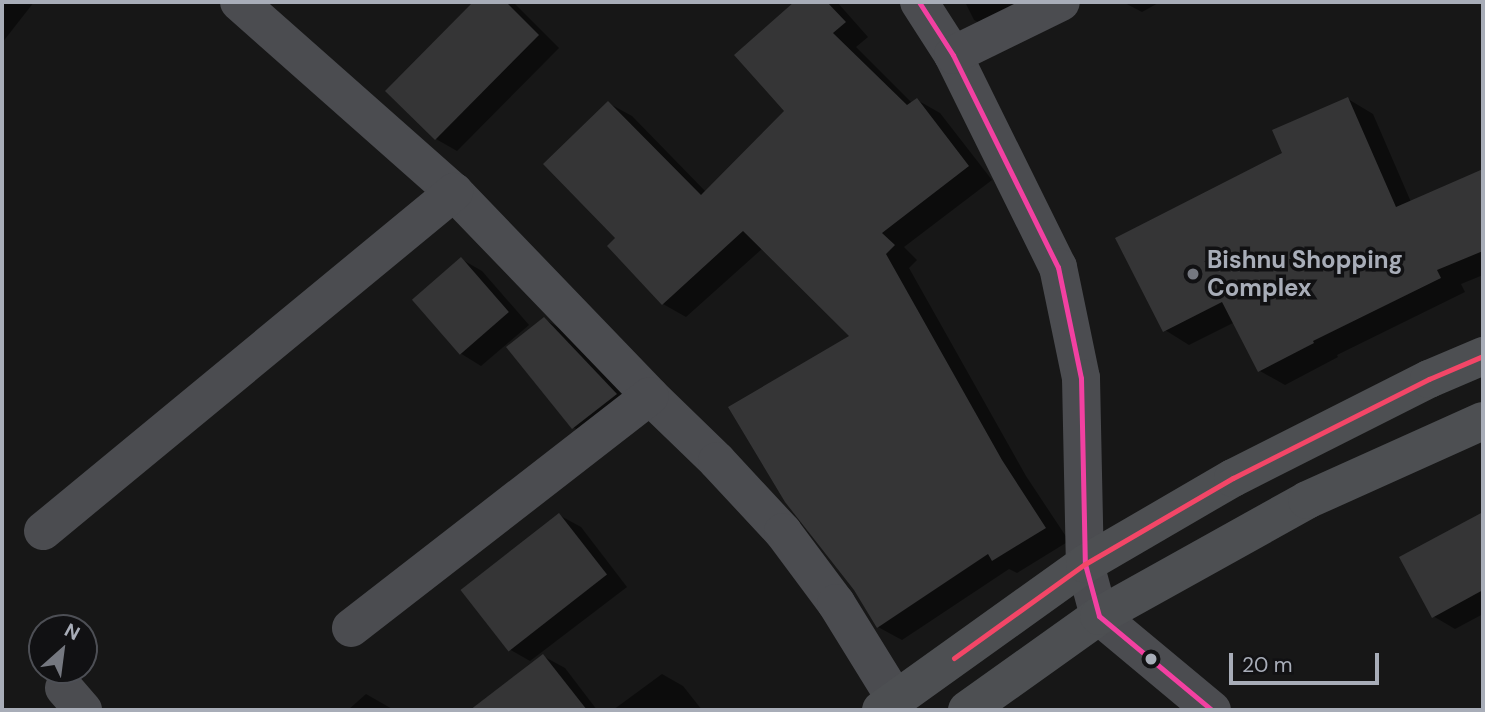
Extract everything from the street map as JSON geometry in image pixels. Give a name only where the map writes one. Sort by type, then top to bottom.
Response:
[{"type":"main road","points":[[889,705],[1085,564],[1233,478],[1429,379],[1483,356]]},
{"type":"main road","points":[[967,710],[1100,616],[1307,500],[1483,421]]},
{"type":"street","points":[[239,2],[454,192],[783,532],[836,604],[889,705]]},
{"type":"street","points":[[919,2],[953,55],[1058,267],[1081,379],[1085,564],[1100,616],[1212,710]]},
{"type":"street","points":[[953,55],[1061,2]]},
{"type":"street","points":[[43,531],[454,192]]},
{"type":"street","points":[[351,628],[650,396]]},
{"type":"building","points":[[473,2],[506,2],[539,35],[435,140],[385,91]]},
{"type":"building","points":[[794,2],[827,2],[846,22],[833,33],[907,105],[917,98],[969,166],[882,233],[895,245],[886,254],[1002,460],[1046,528],[992,561],[988,554],[877,628],[854,590],[785,502],[728,407],[849,336],[743,231],[662,305],[607,246],[615,238],[543,164],[608,101],[701,195],[784,111],[734,55]]},
{"type":"building","points":[[1348,97],[1396,207],[1483,169],[1483,251],[1437,270],[1441,278],[1313,341],[1314,343],[1258,372],[1222,302],[1163,332],[1115,238],[1282,153],[1272,130]]},
{"type":"building","points":[[461,257],[509,312],[460,355],[412,300]]},
{"type":"building","points":[[544,317],[617,394],[572,429],[506,347]]},
{"type":"building","points":[[1483,512],[1483,590],[1432,618],[1399,557]]},
{"type":"building","points":[[559,513],[607,574],[509,651],[460,590]]},
{"type":"building","points":[[543,654],[587,710],[470,710]]},
{"type":"transit line","points":[[919,2],[953,55],[1058,267],[1081,378],[1085,564],[1099,616],[1212,710]]},
{"type":"transit line","points":[[954,658],[1085,564],[1233,478],[1429,379],[1483,356]]},
{"type":"place","name":"Bishnu Shopping Complex","points":[[1193,274]]}]
